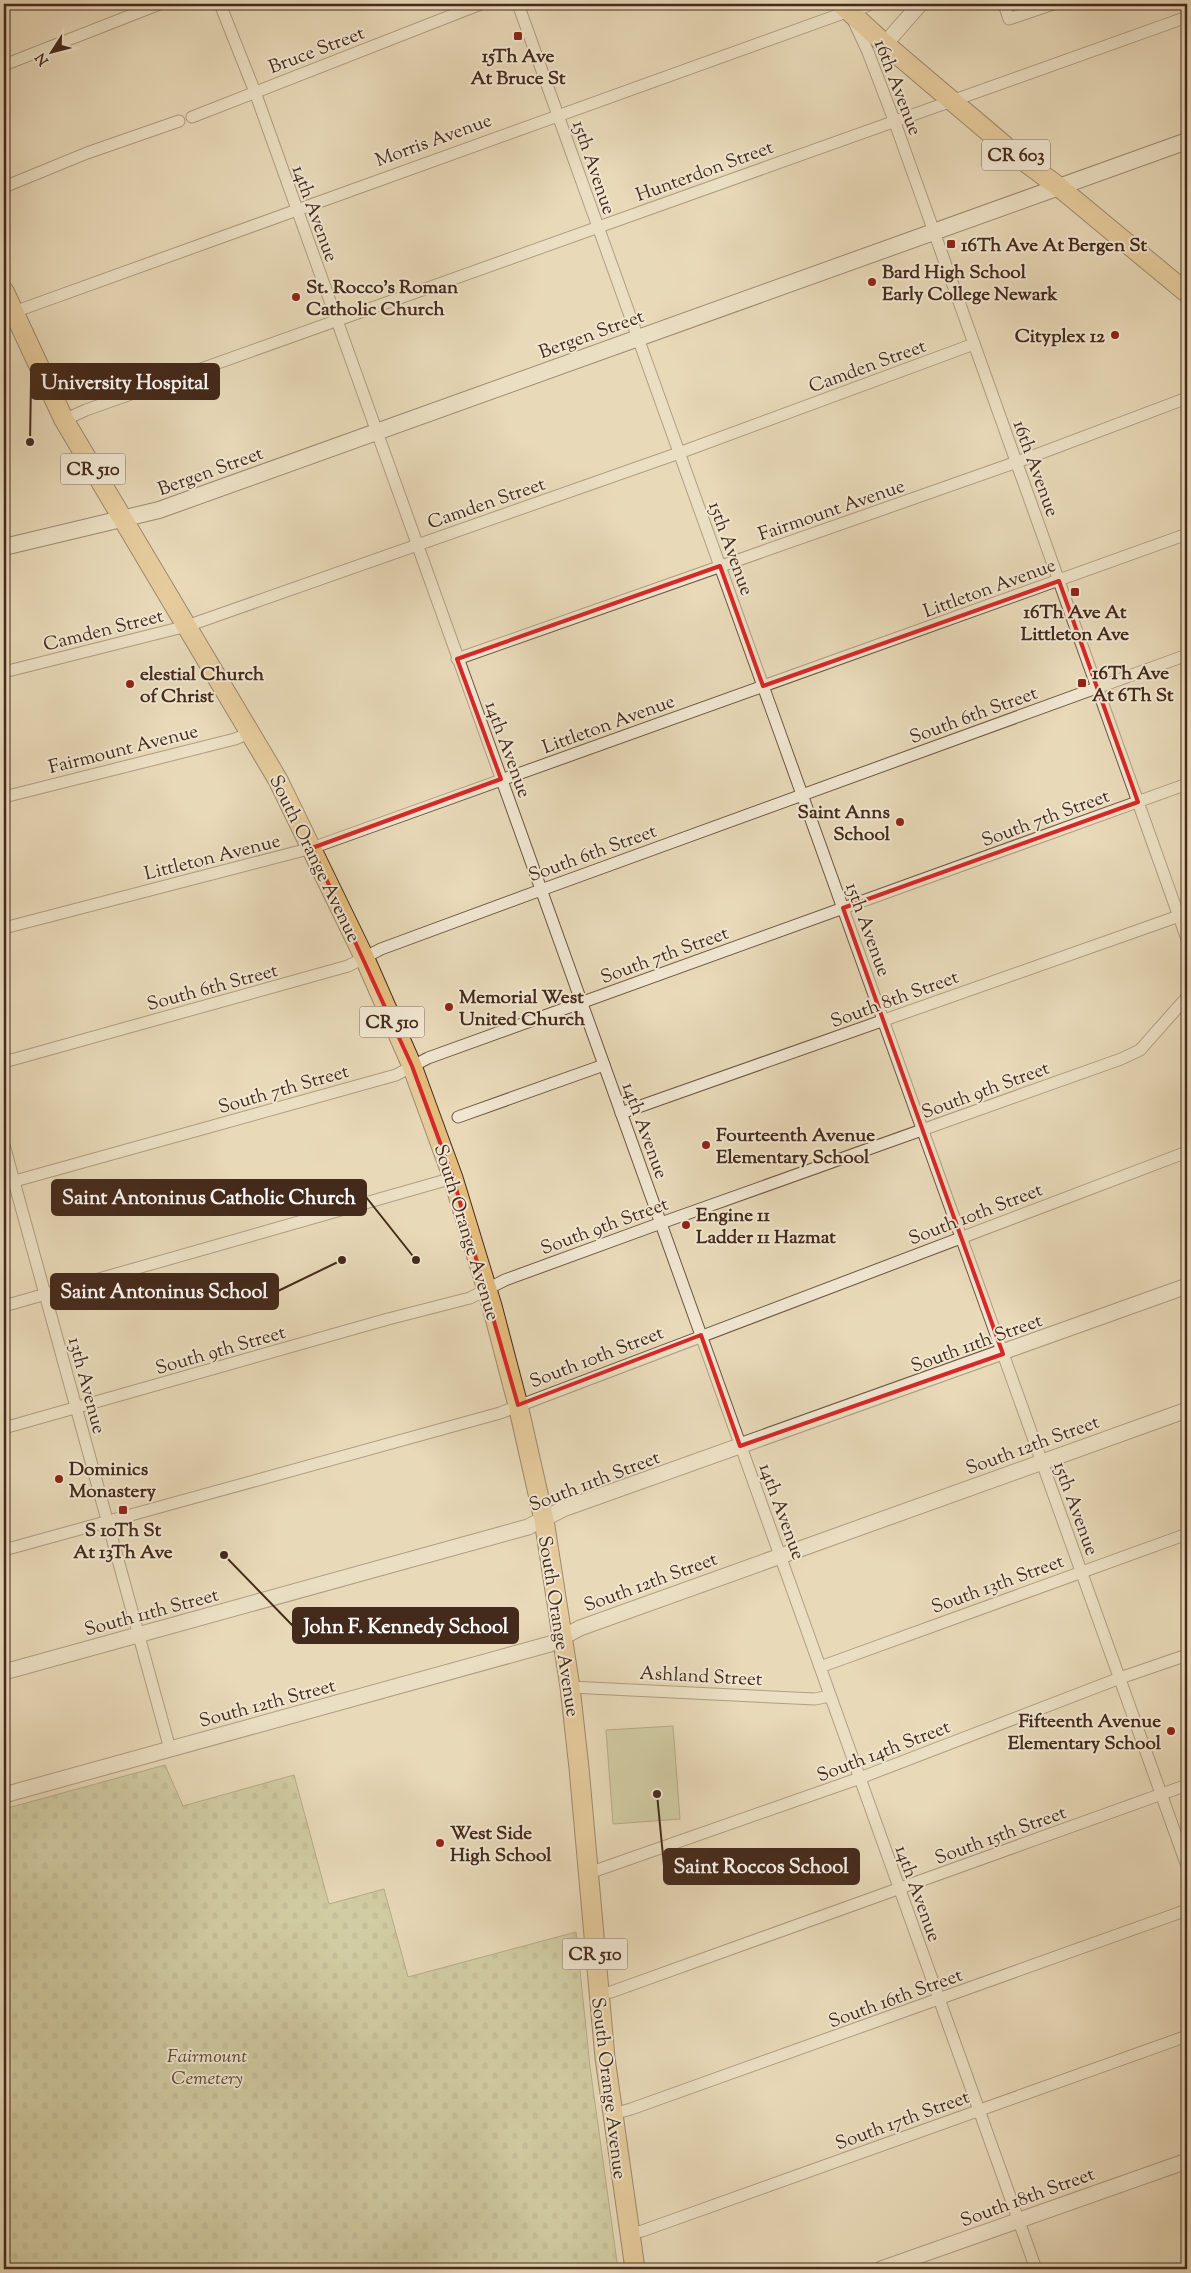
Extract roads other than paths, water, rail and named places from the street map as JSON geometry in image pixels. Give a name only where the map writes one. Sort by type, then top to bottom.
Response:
[{"type":"main road","name":"CR 603","points":[[845,7],[885,44],[1017,156],[1059,186],[1187,293]]},
{"type":"main road","name":"Bergen Street","points":[[4,547],[159,510],[637,337],[1187,142]]},
{"type":"main road","name":"South Orange Avenue","points":[[4,291],[64,420],[278,780],[365,959],[412,1066],[453,1178],[487,1290],[518,1405],[544,1520],[570,1687],[589,1873],[598,1993],[635,2269]]},
{"type":"street","points":[[4,65],[160,4]]},
{"type":"street","name":"14th Avenue","points":[[220,4],[255,92],[1036,2269]]},
{"type":"street","name":"Bruce Street","points":[[192,117],[481,4]]},
{"type":"street","name":"15th Avenue","points":[[518,4],[1187,1866]]},
{"type":"street","name":"Morris Avenue","points":[[14,312],[558,115],[845,7],[866,4]]},
{"type":"street","points":[[885,44],[920,4]]},
{"type":"street","points":[[1004,4],[1009,19],[1053,4]]},
{"type":"street","name":"16th Avenue","points":[[845,7],[868,52],[894,120],[1187,939]]},
{"type":"street","name":"Hunterdon Street","points":[[64,420],[86,410],[1187,16]]},
{"type":"street","points":[[4,187],[87,153],[179,121]]},
{"type":"street","name":"Camden Street","points":[[4,672],[187,626],[679,453],[974,344]]},
{"type":"street","name":"Fairmount Avenue","points":[[457,659],[1017,462],[1187,398]]},
{"type":"street","name":"Littleton Avenue","points":[[4,928],[312,848],[1187,534]]},
{"type":"street","name":"South 6th Street","points":[[4,1062],[348,966],[381,950],[541,890],[1097,687],[1187,656]]},
{"type":"street","name":"Fairmount Avenue","points":[[4,797],[234,739],[251,732]]},
{"type":"street","name":"South 7th Street","points":[[9,1182],[396,1074],[428,1058],[1187,784]]},
{"type":"street","name":"South 8th Street","points":[[621,1113],[1179,916]]},
{"type":"street","name":"South 9th Street","points":[[4,1428],[378,1321],[470,1298],[505,1280],[1121,1059],[1140,1050],[1187,997]]},
{"type":"street","points":[[458,1118],[604,1065]]},
{"type":"street","name":"13th Avenue","points":[[4,1145],[9,1182],[45,1295],[170,1749]]},
{"type":"street","name":"South 10th Street","points":[[4,1550],[500,1413],[1187,1152]]},
{"type":"street","points":[[4,1306],[453,1178]]},
{"type":"street","name":"South 11th Street","points":[[4,1672],[528,1527],[563,1509],[1003,1354],[1187,1286]]},
{"type":"street","name":"South 12th Street","points":[[4,1795],[550,1644],[580,1628],[1187,1410]]},
{"type":"street","name":"South 13th Street","points":[[820,1667],[1187,1534]]},
{"type":"street","name":"South 14th Street","points":[[589,1873],[860,1778],[1120,1678],[1187,1655]]},
{"type":"street","name":"Ashland Street","points":[[570,1687],[815,1698],[830,1696]]},
{"type":"street","name":"South 15th Street","points":[[598,1993],[611,1992],[1187,1785]]},
{"type":"street","name":"South 16th Street","points":[[613,2114],[939,2000],[1187,1910]]},
{"type":"street","name":"South 17th Street","points":[[629,2234],[642,2231],[1187,2036]]},
{"type":"street","name":"South 18th Street","points":[[881,2269],[1187,2161]]},
{"type":"place","name":"15Th Ave At Bruce St","points":[[518,36]]},
{"type":"place","name":"16Th Ave At Bergen St","points":[[951,244]]},
{"type":"place","name":"Bard High School Early College Newark","points":[[872,282]]},
{"type":"place","name":"St. Rocco's Roman Catholic Church","points":[[296,297]]},
{"type":"place","name":"Cityplex 12","points":[[1115,335]]},
{"type":"place","name":"University Hospital","points":[[30,442]]},
{"type":"place","name":"16Th Ave At Littleton Ave","points":[[1075,592]]},
{"type":"place","name":"16Th Ave At 6Th St","points":[[1082,683]]},
{"type":"place","name":"elestial Church of Christ","points":[[130,684]]},
{"type":"place","name":"Saint Anns School","points":[[900,822]]},
{"type":"place","name":"Memorial West United Church","points":[[449,1007]]},
{"type":"place","name":"Fourteenth Avenue Elementary School","points":[[706,1145]]},
{"type":"place","name":"Engine 11 Ladder 11 Hazmat","points":[[686,1225]]},
{"type":"place","name":"Saint Antoninus School","points":[[342,1260]]},
{"type":"place","name":"Saint Antoninus Catholic Church","points":[[416,1260]]},
{"type":"place","name":"Dominics Monastery","points":[[59,1479]]},
{"type":"place","name":"S 10Th St At 13Th Ave","points":[[123,1510]]},
{"type":"place","name":"John F. Kennedy School","points":[[224,1555]]},
{"type":"place","name":"Fifteenth Avenue Elementary School","points":[[1171,1731]]},
{"type":"place","name":"Saint Roccos School","points":[[657,1794]]},
{"type":"place","name":"West Side High School","points":[[440,1843]]},
{"type":"park label","name":"Fairmount Cemetery","points":[[207,2066]]}]
